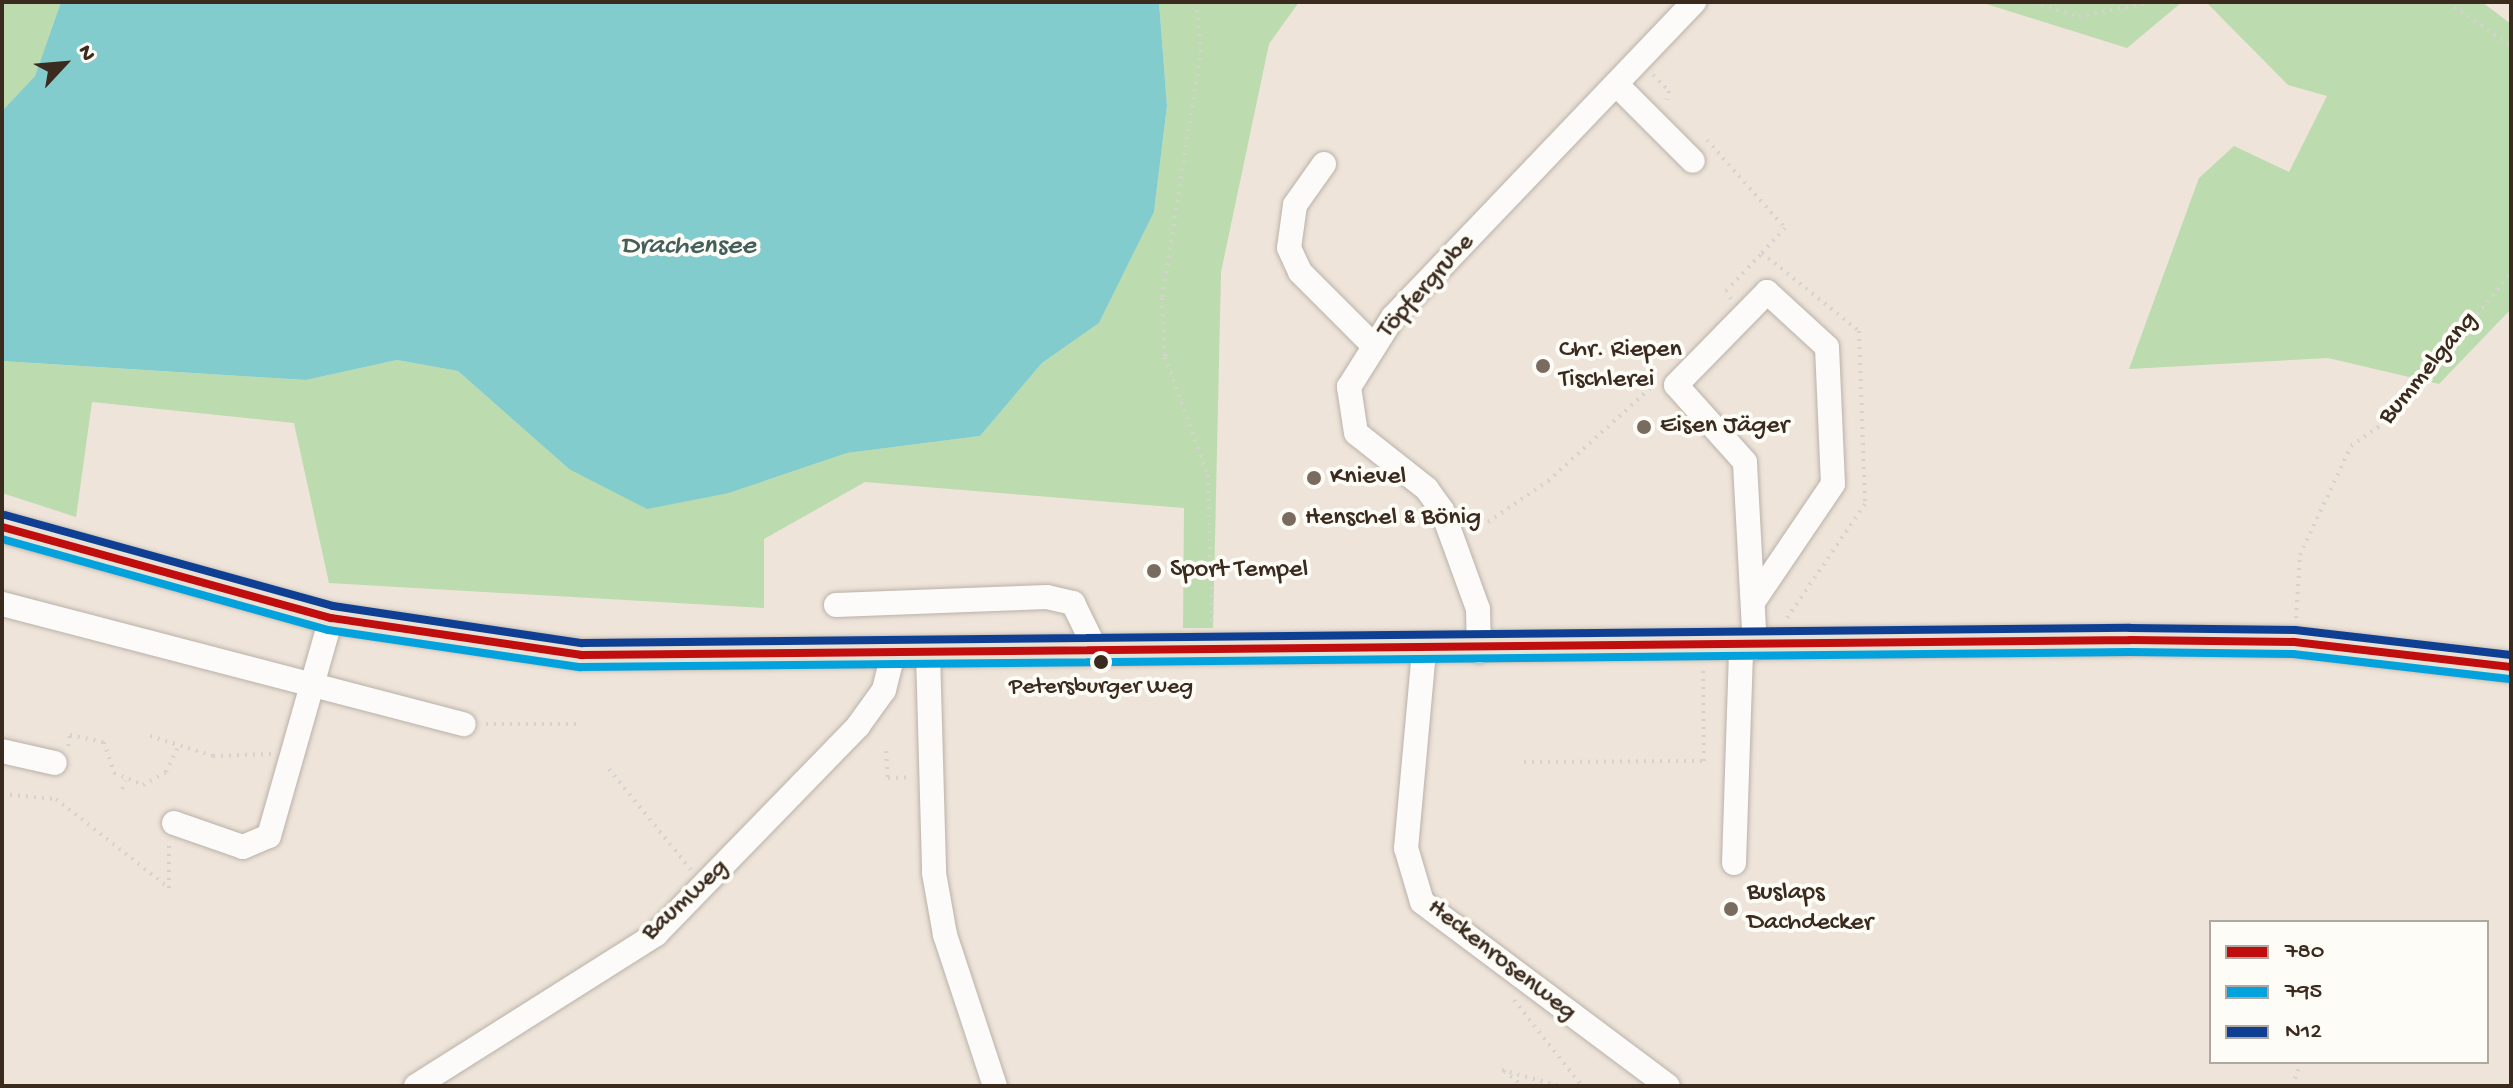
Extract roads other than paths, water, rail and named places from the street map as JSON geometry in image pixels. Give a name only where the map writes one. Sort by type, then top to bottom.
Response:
[{"type":"main road","points":[[2,527],[331,618],[581,655],[1212,649],[1479,651],[2294,642],[2511,667]]},
{"type":"street","name":"Töpfergrube","points":[[1479,651],[1478,609],[1445,519],[1427,489],[1356,433],[1349,387],[1393,317],[1617,85],[1685,5]]},
{"type":"street","points":[[1617,85],[1693,161]]},
{"type":"street","points":[[1324,164],[1295,205],[1289,248],[1300,272],[1374,346]]},
{"type":"street","points":[[1734,863],[1748,648],[1755,599],[1833,484],[1827,347],[1767,292],[1676,385],[1745,462],[1747,575],[1755,599]]},
{"type":"street","points":[[836,605],[1047,597],[1073,603],[1097,652]]},
{"type":"street","points":[[2,604],[313,681],[464,724]]},
{"type":"street","points":[[174,823],[203,838],[259,845],[269,836],[331,618]]},
{"type":"street","name":"Heckenrosenweg","points":[[1424,651],[1406,848],[1422,902],[1668,1086]]},
{"type":"street","name":"Baumweg","points":[[416,1086],[656,934],[858,726],[884,690],[893,653]]},
{"type":"street","points":[[928,653],[934,873],[945,935],[995,1086]]},
{"type":"street","points":[[2,751],[61,756]]},
{"type":"water","name":"Drachensee","points":[[61,2],[1159,2],[1167,106],[1154,212],[1099,323],[1042,363],[980,436],[847,453],[729,493],[647,509],[569,469],[458,371],[397,360],[306,380],[2,361],[2,111],[35,76]]},
{"type":"place","name":"Chr. Riepen Tischlerei","points":[[1543,366]]},
{"type":"place","name":"Eisen Jäger","points":[[1644,427]]},
{"type":"place","name":"Knievel","points":[[1314,478]]},
{"type":"place","name":"Henschel & Bönig","points":[[1289,519]]},
{"type":"place","name":"Sport Tempel","points":[[1154,571]]},
{"type":"place","name":"Petersburger Weg","points":[[1101,662]]},
{"type":"place","name":"Buslaps Dachdecker","points":[[1731,909]]}]
